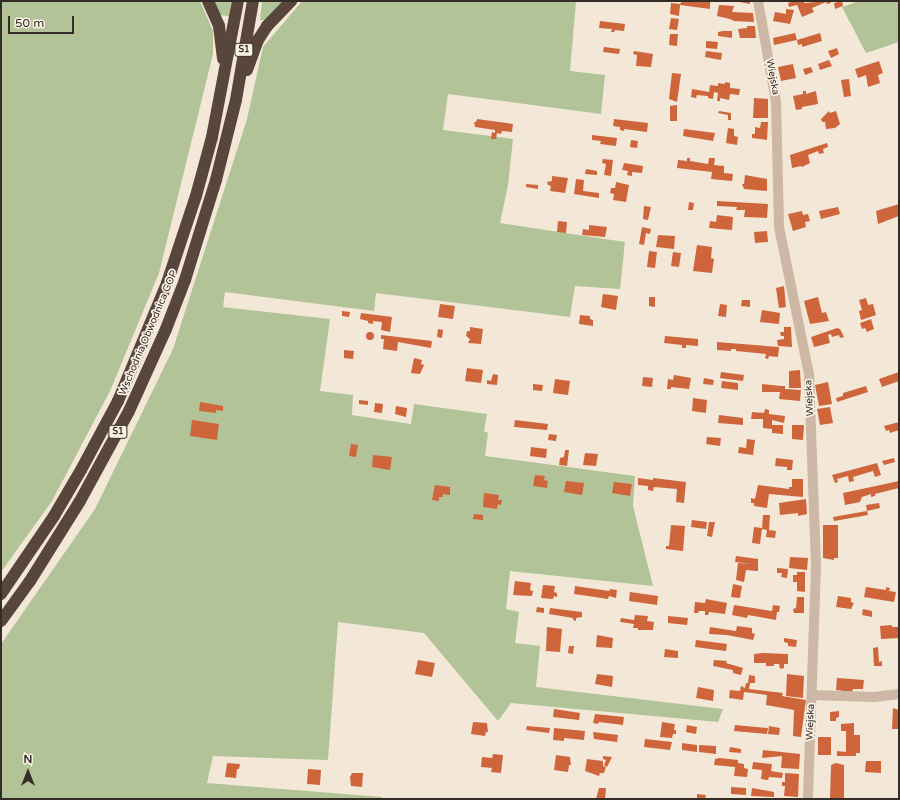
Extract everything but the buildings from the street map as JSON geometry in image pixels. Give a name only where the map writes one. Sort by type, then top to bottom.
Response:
[{"type":"highway","points":[[208,1],[219,26],[224,78]]},
{"type":"highway","name":"Wschodnia Obwodnica GOP","points":[[1,594],[54,516],[81,470],[118,400],[144,341],[167,283],[196,196],[212,137],[238,1]]},
{"type":"highway","name":"Wschodnia Obwodnica GOP","points":[[1,621],[30,581],[80,501],[129,411],[153,359],[185,280],[216,180],[236,100],[252,1]]},
{"type":"highway","points":[[236,100],[263,32],[272,20],[291,1]]},
{"type":"street","name":"Wiejska","points":[[758,1],[776,102],[779,227],[809,376],[816,559],[808,799]]},
{"type":"street","points":[[812,695],[874,697],[899,694]]},
{"type":"green space","points":[[1,1],[200,1],[213,31],[213,54],[159,273],[110,391],[52,501],[1,572]]},
{"type":"green space","points":[[212,1],[231,1],[229,16],[219,15]]},
{"type":"green space","points":[[262,1],[286,1],[267,20],[260,20]]},
{"type":"green space","points":[[302,1],[576,1],[570,71],[605,75],[601,114],[448,94],[443,130],[513,139],[508,185],[500,223],[625,242],[620,289],[575,286],[570,317],[376,293],[374,311],[225,292],[223,307],[330,319],[320,391],[353,395],[352,415],[411,424],[414,404],[487,414],[484,431],[488,433],[485,456],[635,476],[633,506],[653,586],[510,571],[506,609],[519,612],[515,643],[540,646],[536,687],[723,709],[718,722],[511,703],[498,721],[424,633],[338,622],[328,760],[213,756],[207,783],[382,797],[382,799],[1,799],[1,644],[95,509],[173,349],[247,119],[263,47]]},
{"type":"green space","points":[[859,1],[899,1],[899,42],[866,53],[842,7]]}]
